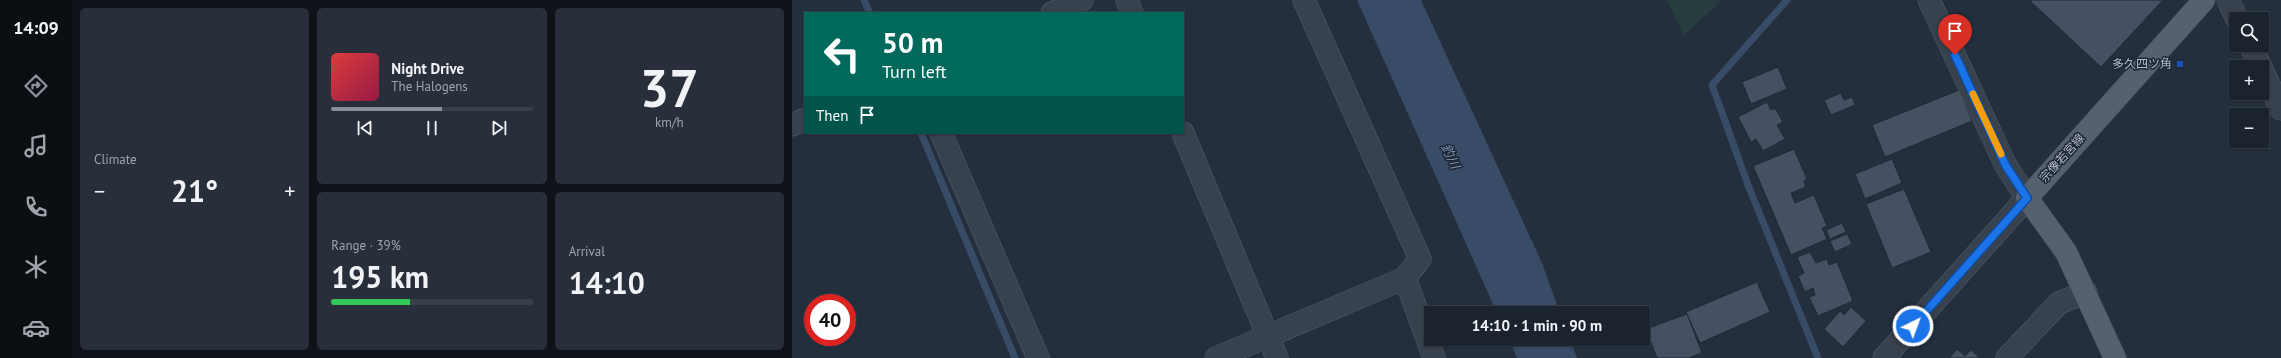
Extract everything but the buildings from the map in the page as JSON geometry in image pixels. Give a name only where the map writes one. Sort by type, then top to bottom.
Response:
[{"type":"main road","name":"宗像若宮線","points":[[2027,198],[2204,0]]},
{"type":"main road","points":[[2027,198],[2066,252],[2086,292],[2115,358]]},
{"type":"street","points":[[1054,12],[1082,0]]},
{"type":"street","points":[[1127,0],[1132,12]]},
{"type":"street","points":[[1216,358],[1405,278],[1420,259],[1304,0]]},
{"type":"street","points":[[1884,358],[2027,198],[2006,166],[1929,0]]},
{"type":"street","points":[[2228,0],[2234,12]]},
{"type":"street","points":[[2269,84],[2281,109]]},
{"type":"street","points":[[792,125],[804,119]]},
{"type":"street","points":[[942,134],[1038,358]]},
{"type":"street","points":[[1183,134],[1278,358]]},
{"type":"street","points":[[1405,278],[1434,358]]},
{"type":"street","points":[[2007,358],[2058,303],[2086,292]]},
{"type":"green space","points":[[1667,0],[1722,0],[1684,36]]},
{"type":"water","name":"釣川","points":[[1357,0],[1421,0],[1542,263],[1557,306],[1494,306]]},
{"type":"water","points":[[1512,346],[1573,346],[1577,358],[1517,358]]},
{"type":"waterway","points":[[864,0],[870,12]]},
{"type":"waterway","points":[[1787,0],[1712,85],[1748,185],[1818,358]]},
{"type":"waterway","points":[[921,134],[1015,358]]},
{"type":"slow traffic","points":[[1973,94],[2001,154]]},
{"type":"place","name":"多久四ツ角","points":[[2180,64]]},
{"type":"route","points":[[1913,326],[2027,198],[2006,166],[1955,55]]}]
